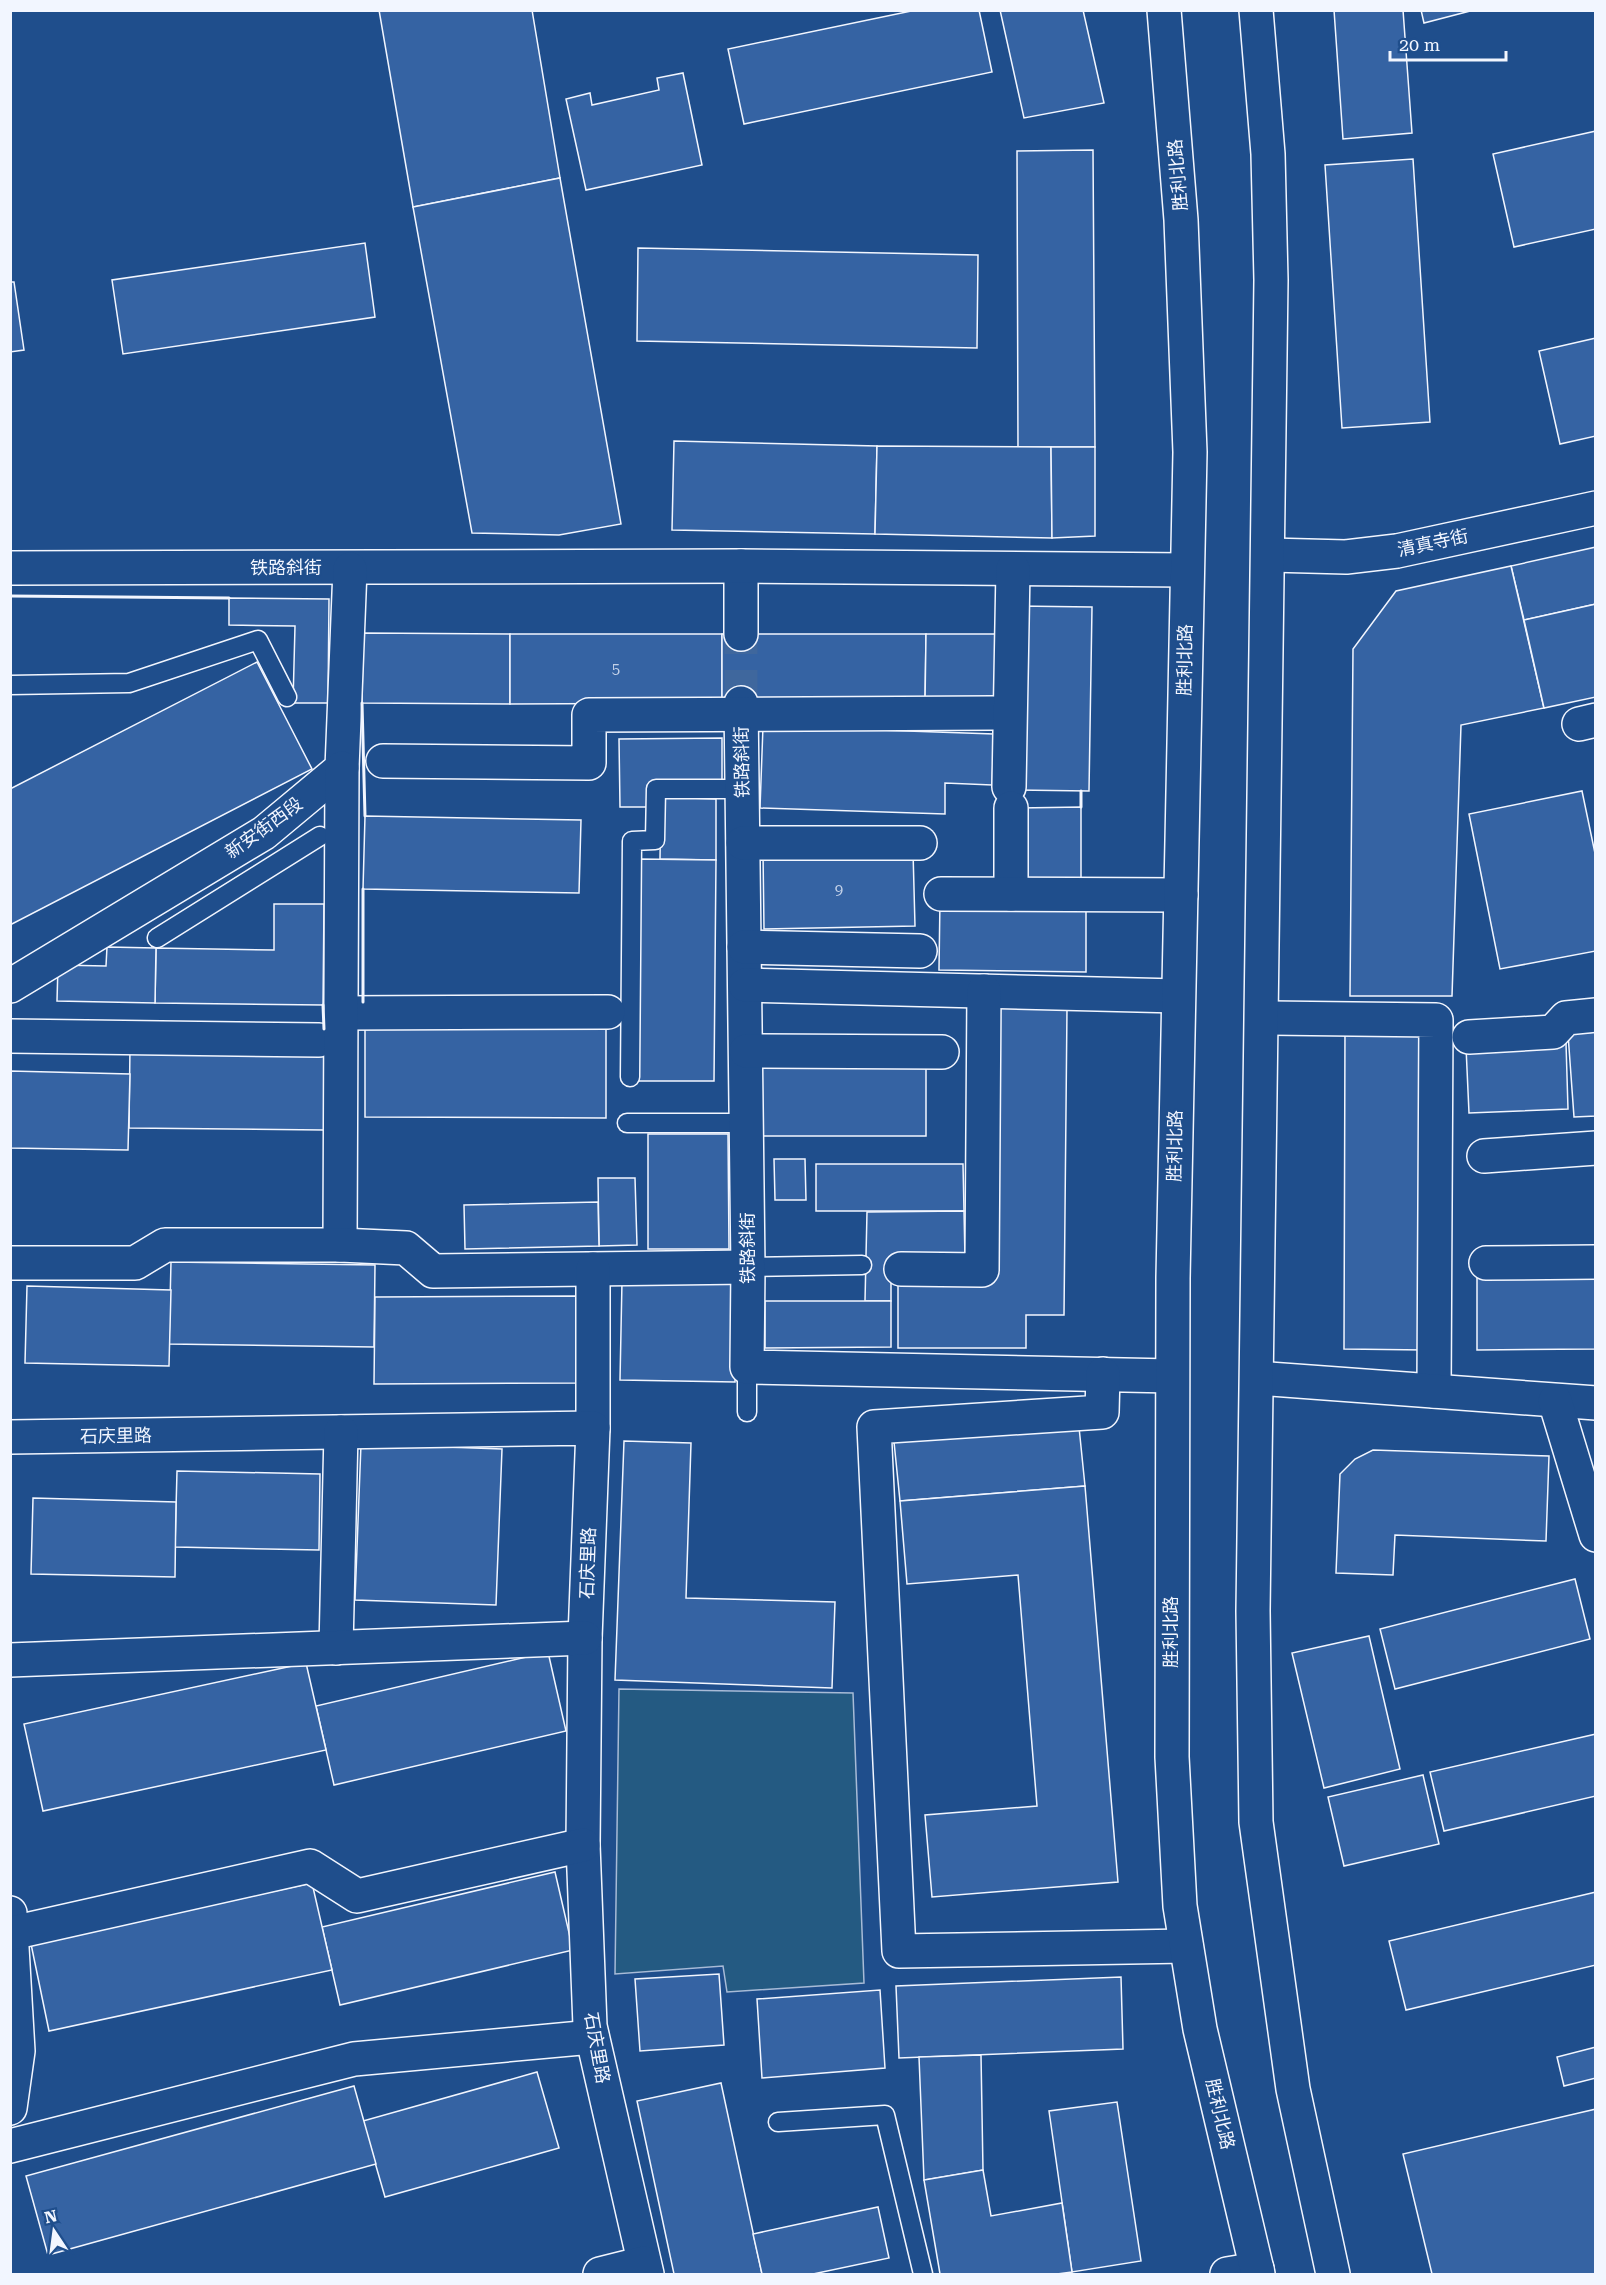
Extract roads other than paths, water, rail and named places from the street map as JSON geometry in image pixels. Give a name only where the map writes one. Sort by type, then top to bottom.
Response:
[{"type":"main road","name":"胜利北路","points":[[1164,10],[1181,220],[1190,452],[1172,1376],[1172,1756],[1180,1906],[1200,2030],[1247,2273]]},
{"type":"main road","points":[[1256,10],[1269,189],[1271,429],[1253,1611],[1256,1822],[1293,2089],[1333,2274]]},
{"type":"main road","name":"清真寺街","points":[[1269,555],[1346,557],[1397,551],[1596,508]]},
{"type":"main road","name":"铁路斜街","points":[[10,568],[741,566],[1187,570]]},
{"type":"main road","points":[[741,566],[741,634]]},
{"type":"main road","points":[[340,1245],[342,768],[350,568]]},
{"type":"main road","points":[[1011,894],[1013,568]]},
{"type":"main road","name":"铁路斜街","points":[[741,709],[747,1123],[747,1367]]},
{"type":"main road","points":[[383,761],[589,763],[589,715],[741,709],[993,713]]},
{"type":"main road","name":"新安街西段","points":[[10,986],[264,833],[342,768]]},
{"type":"main road","points":[[743,843],[920,843]]},
{"type":"main road","points":[[941,894],[1180,895]]},
{"type":"main road","points":[[744,947],[920,951]]},
{"type":"main road","points":[[745,985],[1178,996]]},
{"type":"main road","points":[[900,1269],[982,1270],[984,991]]},
{"type":"main road","points":[[341,1013],[608,1012]]},
{"type":"main road","points":[[1468,1037],[1553,1032],[1566,1018],[1596,1015]]},
{"type":"main road","points":[[1262,1018],[1436,1020],[1434,1391]]},
{"type":"main road","points":[[10,1036],[319,1040]]},
{"type":"main road","points":[[746,1051],[942,1052]]},
{"type":"main road","points":[[1484,1156],[1596,1148]]},
{"type":"main road","points":[[10,1263],[135,1263],[165,1245],[340,1245],[406,1248],[433,1271],[748,1267]]},
{"type":"main road","points":[[1486,1263],[1596,1262]]},
{"type":"main road","points":[[593,1269],[593,1428]]},
{"type":"main road","points":[[747,1367],[1172,1376]]},
{"type":"main road","points":[[1102,1374],[1102,1412],[874,1427],[899,1951],[1186,1946]]},
{"type":"main road","points":[[1257,1378],[1596,1403]]},
{"type":"main road","points":[[1555,1401],[1596,1535]]},
{"type":"main road","name":"石庆里路","points":[[10,1437],[593,1428],[585,1638],[583,1845],[590,2026],[646,2269]]},
{"type":"main road","points":[[336,1648],[341,1432]]},
{"type":"main road","points":[[10,1660],[585,1638]]},
{"type":"main road","points":[[10,2108],[18,2051],[11,1923],[310,1866],[357,1896],[583,1845]]},
{"type":"main road","points":[[10,2146],[354,2059],[592,2037]]},
{"type":"main road","points":[[600,2274],[646,2269]]},
{"type":"lane","points":[[10,685],[129,683],[258,640],[287,697]]},
{"type":"lane","points":[[630,1077],[632,841],[655,840],[656,789],[742,789]]},
{"type":"lane","points":[[157,938],[320,836]]},
{"type":"lane","points":[[217,861],[236,889]]},
{"type":"lane","points":[[627,1123],[747,1123]]},
{"type":"lane","points":[[748,1267],[862,1265]]},
{"type":"lane","points":[[747,1367],[747,1412]]},
{"type":"lane","points":[[778,2122],[885,2115],[923,2274]]},
{"type":"tunnel","points":[[741,634],[741,703]]}]
